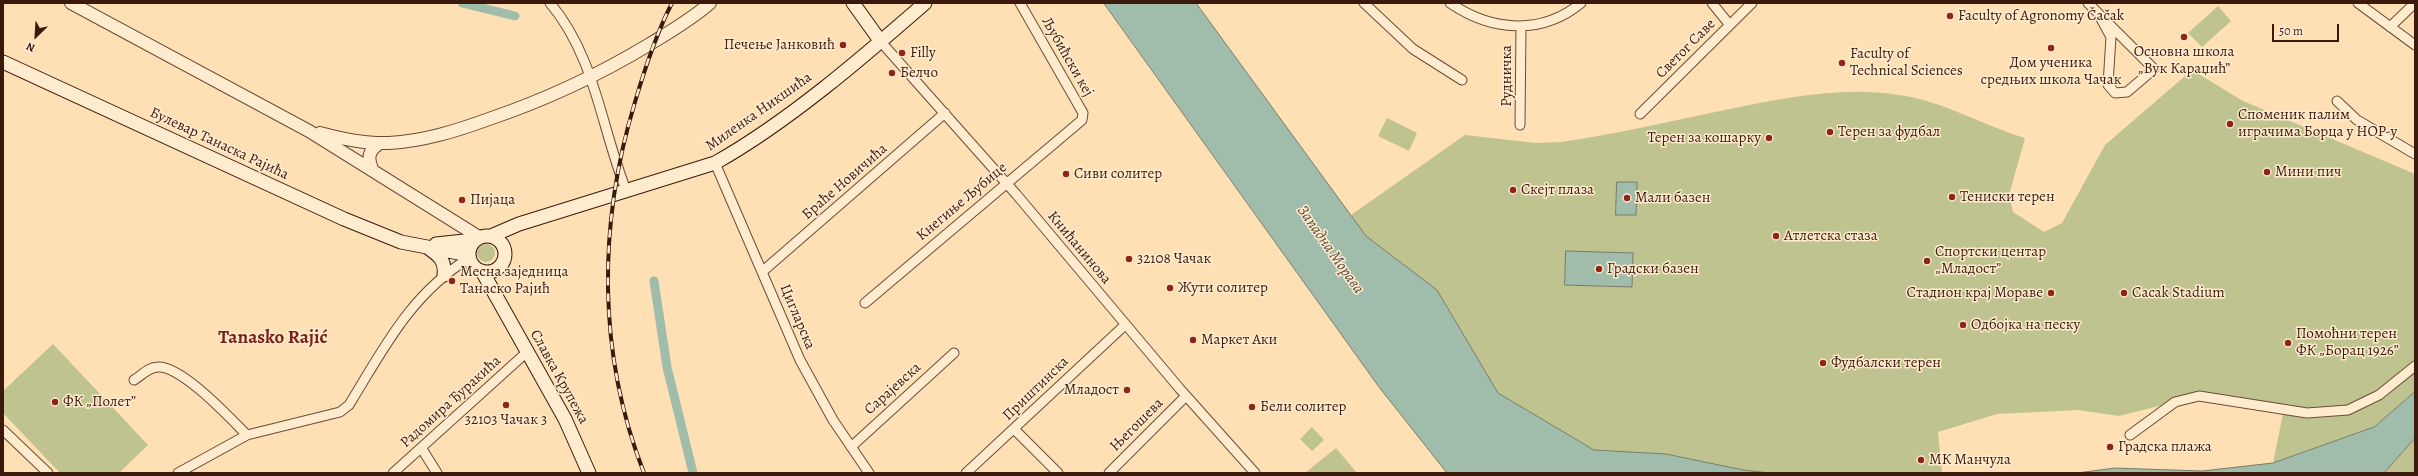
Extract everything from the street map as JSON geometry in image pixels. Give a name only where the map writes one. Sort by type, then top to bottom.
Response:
[{"type":"main road","points":[[853,3],[881,42]]},
{"type":"main road","name":"Миленка Никшића","points":[[424,245],[481,238],[519,224],[716,163],[785,116],[881,42],[925,3]]},
{"type":"main road","name":"Булевар Танаска Рајића","points":[[3,62],[344,219],[401,242],[424,245]]},
{"type":"main road","points":[[499,298],[500,267],[510,237],[519,224]]},
{"type":"main road","points":[[469,257],[481,238],[503,244],[505,254]]},
{"type":"main road","points":[[424,245],[469,257],[474,266],[482,271],[488,272],[500,267]]},
{"type":"main road","points":[[424,245],[441,258],[445,264],[444,274]]},
{"type":"main road","name":"Славка Крупежа","points":[[482,271],[499,298],[527,352],[565,419],[589,473]]},
{"type":"street","points":[[73,3],[309,131],[481,238]]},
{"type":"street","points":[[550,3],[565,20],[592,77],[604,128],[626,190]]},
{"type":"street","points":[[309,131],[346,140],[380,143],[406,142],[452,132],[546,99],[592,77],[628,58],[694,17],[710,3]]},
{"type":"street","name":"Љубићски кеј","points":[[1020,3],[1083,113],[1078,125]]},
{"type":"street","points":[[1364,3],[1412,49],[1462,80]]},
{"type":"street","points":[[1450,3],[1481,20],[1498,25],[1521,27],[1545,23],[1561,17],[1581,3]]},
{"type":"street","points":[[1712,3],[1729,24]]},
{"type":"street","name":"Светог Саве","points":[[1640,114],[1729,24],[1752,3]]},
{"type":"street","points":[[2088,3],[2154,69],[2127,92],[2115,93],[2108,85],[2111,37],[2099,15]]},
{"type":"street","points":[[2358,3],[2415,45]]},
{"type":"street","points":[[2390,27],[2415,3]]},
{"type":"street","name":"Рудничка","points":[[1520,125],[1521,27]]},
{"type":"street","name":"Книћанинова","points":[[881,42],[1006,183],[1124,325],[1255,473]]},
{"type":"street","points":[[2337,101],[2357,120],[2415,154]]},
{"type":"street","name":"Браће Новичића","points":[[762,271],[945,113]]},
{"type":"street","name":"Кнегиње Љубице","points":[[865,303],[1006,183],[1078,125]]},
{"type":"street","points":[[372,169],[369,162],[369,154],[373,148],[380,143]]},
{"type":"street","name":"Цигларска","points":[[716,163],[800,360],[833,420],[869,473]]},
{"type":"street","points":[[178,473],[247,435],[340,412],[349,405],[400,320],[444,274],[469,257]]},
{"type":"street","name":"Приштинска","points":[[966,473],[1124,325]]},
{"type":"street","name":"Радомира Ђуракића","points":[[393,473],[422,449],[527,352]]},
{"type":"street","name":"Сарајевска","points":[[851,447],[954,353]]},
{"type":"street","points":[[2130,435],[2175,402],[2199,396],[2307,413],[2348,410],[2379,395],[2415,366]]},
{"type":"street","points":[[134,380],[151,368],[164,367],[206,395],[247,435]]},
{"type":"street","name":"Његошева","points":[[1109,473],[1186,396]]},
{"type":"street","points":[[1014,429],[1058,473]]},
{"type":"street","points":[[3,430],[48,473]]},
{"type":"street","points":[[422,449],[437,473]]},
{"type":"green space","points":[[2218,6],[2231,21],[2202,47],[2188,33]]},
{"type":"green space","name":"Спортски центар „Младост”","points":[[2192,70],[2243,101],[2415,174],[2415,392],[2374,427],[2273,463],[2284,409],[2199,396],[2119,416],[2078,410],[1997,414],[1938,432],[1942,473],[1770,473],[1743,470],[1666,454],[1594,450],[1498,393],[1437,290],[1366,236],[1351,215],[1465,135],[1536,143],[1561,142],[1625,131],[1793,97],[1814,94],[1856,92],[1899,95],[1931,102],[2025,138],[2009,195],[2013,212],[2044,232],[2062,223],[2105,145]]},
{"type":"green space","points":[[1387,118],[1417,133],[1409,151],[1378,136]]},
{"type":"green space","points":[[482,244],[490,244],[495,249],[493,260],[490,262],[482,262],[477,257],[477,249]]},
{"type":"green space","name":"ФК „Полет”","points":[[53,344],[148,445],[119,473],[60,473],[3,413],[3,391]]},
{"type":"green space","points":[[1312,427],[1324,440],[1312,451],[1300,439]]},
{"type":"green space","points":[[2415,438],[2415,473],[2384,473],[2386,471]]},
{"type":"green space","points":[[1336,448],[1357,473],[1305,473]]},
{"type":"water","name":"Западна Морава","points":[[1104,3],[1196,3],[1366,236],[1437,290],[1498,393],[1594,450],[1666,454],[1743,470],[1770,473],[1447,473],[1379,387]]},
{"type":"water","name":"Мали базен","points":[[1617,182],[1637,182],[1636,215],[1616,215]]},
{"type":"water","name":"Градски базен","points":[[1566,251],[1633,253],[1632,287],[1565,285]]},
{"type":"water","points":[[2415,392],[2415,438],[2384,473],[2077,473],[2115,468],[2202,471],[2273,463],[2374,427]]},
{"type":"waterway","points":[[462,3],[515,16]]},
{"type":"waterway","points":[[654,281],[667,367],[693,473]]},
{"type":"railway","points":[[644,473],[629,428],[618,382],[611,335],[608,288],[609,241],[614,195],[623,148],[635,102],[656,39],[672,3]]},
{"type":"place","name":"Faculty of Agronomy Čačak","points":[[1950,16]]},
{"type":"place","name":"Основна школа „Вук Караџић”","points":[[2184,37]]},
{"type":"place","name":"Печење Јанковић","points":[[843,45]]},
{"type":"place","name":"Дом ученика средњих школа Чачак","points":[[2051,48]]},
{"type":"place","name":"Filly","points":[[902,53]]},
{"type":"place","name":"Faculty of Technical Sciences","points":[[1842,63]]},
{"type":"place","name":"Белчо","points":[[892,73]]},
{"type":"place","name":"Споменик палим играчима Борца у НОР-у","points":[[2230,124]]},
{"type":"place","name":"Терен за фудбал","points":[[1830,132]]},
{"type":"place","name":"Терен за кошарку","points":[[1769,138]]},
{"type":"place","name":"Мини пич","points":[[2267,172]]},
{"type":"place","name":"Сиви солитер","points":[[1066,174]]},
{"type":"place","name":"Скејт плаза","points":[[1513,190]]},
{"type":"place","name":"Тениски терен","points":[[1952,197]]},
{"type":"place","name":"Мали базен","points":[[1627,198]]},
{"type":"place","name":"Пијаца","points":[[462,200]]},
{"type":"place","name":"Атлетска стаза","points":[[1776,236]]},
{"type":"place","name":"32108 Чачак","points":[[1129,259]]},
{"type":"place","name":"Спортски центар „Младост”","points":[[1927,261]]},
{"type":"place","name":"Градски базен","points":[[1599,269]]},
{"type":"place","name":"Месна заједница Танаско Рајић","points":[[452,281]]},
{"type":"place","name":"Жути солитер","points":[[1170,288]]},
{"type":"place","name":"Стадион крај Мораве","points":[[2051,293]]},
{"type":"place","name":"Cacak Stadium","points":[[2124,293]]},
{"type":"place","name":"Одбојка на песку","points":[[1963,325]]},
{"type":"place","name":"Маркет Аки","points":[[1193,340]]},
{"type":"place","name":"Помоћни терен ФК „Борац 1926”","points":[[2288,343]]},
{"type":"place","name":"Фудбалски терен","points":[[1823,363]]},
{"type":"place","name":"Младост","points":[[1127,390]]},
{"type":"place","name":"ФК „Полет”","points":[[55,402]]},
{"type":"place","name":"32103 Чачак 3","points":[[506,405]]},
{"type":"place","name":"Бели солитер","points":[[1252,407]]},
{"type":"place","name":"Градска плажа","points":[[2110,447]]},
{"type":"place","name":"МК Манчула","points":[[1921,460]]},
{"type":"district","name":"Tanasko Rajić","points":[[273,338]]}]
